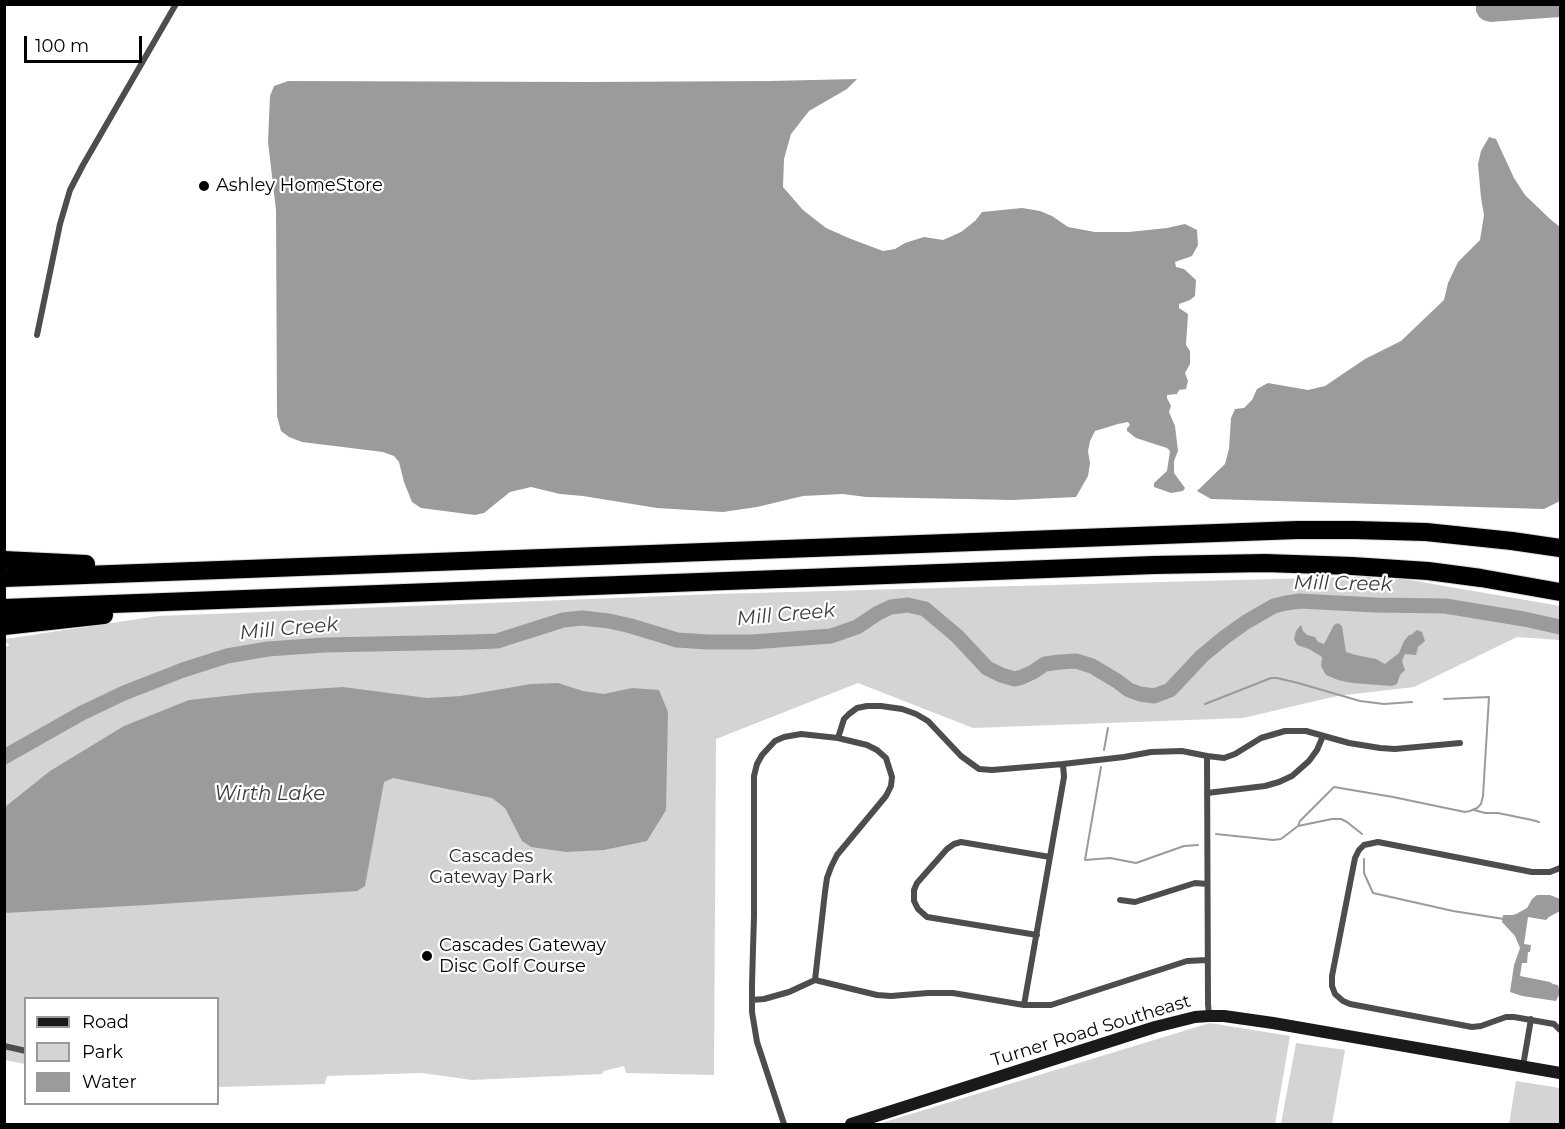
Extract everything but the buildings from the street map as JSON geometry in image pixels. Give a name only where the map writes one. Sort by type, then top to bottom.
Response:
[{"type":"highway","points":[[4,578],[1297,530],[1426,532],[1560,548]]},
{"type":"highway","points":[[4,560],[102,564],[169,572]]},
{"type":"highway","points":[[4,608],[1154,565],[1265,563],[1352,566],[1428,572],[1481,578],[1560,592]]},
{"type":"highway","points":[[4,626],[139,612],[179,602]]},
{"type":"main road","name":"Turner Road Southeast","points":[[851,1125],[1155,1027],[1209,1016],[1264,1021],[1560,1073]]},
{"type":"street","points":[[37,334],[60,224],[70,190],[176,4]]},
{"type":"street","points":[[838,738],[841,727],[849,714],[857,708],[881,706],[916,714],[939,732],[961,756],[979,769],[992,770],[1161,752],[1182,751],[1224,758],[1261,738],[1285,731],[1305,731],[1349,743],[1380,748],[1395,749],[1460,743]]},
{"type":"street","points":[[784,1125],[754,1027],[752,1000],[754,787],[757,764],[767,748],[784,737],[801,734],[838,738],[867,745],[886,758],[892,777],[886,796],[837,855],[831,867],[825,892],[815,980]]},
{"type":"street","points":[[1207,794],[1265,786],[1292,776],[1309,761],[1323,736]]},
{"type":"street","points":[[1207,756],[1209,1016]]},
{"type":"street","points":[[1024,1005],[1064,777],[1063,764]]},
{"type":"street","points":[[1037,935],[927,917],[914,902],[914,890],[917,882],[954,843],[961,842],[1050,857]]},
{"type":"street","points":[[1560,867],[1550,872],[1532,872],[1378,842],[1364,845],[1355,858],[1332,976],[1335,994],[1350,1004],[1472,1027],[1489,1024],[1506,1017],[1514,1017],[1554,1024],[1560,1030]]},
{"type":"street","points":[[1120,900],[1135,902],[1195,883],[1207,884]]},
{"type":"street","points":[[752,1000],[789,992],[815,980],[877,995],[954,993],[1024,1005],[1052,1005],[1187,961],[1208,960]]},
{"type":"street","points":[[1523,1067],[1531,1019]]},
{"type":"street","points":[[4,1046],[24,1051]]},
{"type":"green space","name":"Cascades Gateway Park","points":[[1387,576],[1560,606],[1560,640],[1517,637],[1414,687],[1337,696],[1243,718],[973,728],[858,683],[716,739],[714,1075],[626,1073],[624,1066],[604,1071],[602,1074],[472,1080],[422,1073],[327,1076],[325,1084],[219,1087],[219,997],[24,997],[24,1064],[5,1060],[4,647],[10,645],[5,642],[5,639],[158,616],[716,594]]},
{"type":"green space","points":[[1210,1023],[1290,1036],[1275,1124],[878,1124]]},
{"type":"green space","points":[[1296,1043],[1345,1050],[1332,1124],[1281,1124]]},
{"type":"green space","points":[[1516,1081],[1560,1088],[1560,1124],[1509,1124]]},
{"type":"water","points":[[1476,5],[1560,5],[1560,17],[1490,22],[1479,17]]},
{"type":"water","points":[[857,79],[847,89],[809,111],[791,134],[784,159],[783,187],[803,210],[826,228],[883,251],[895,249],[924,237],[943,240],[961,232],[982,212],[1022,208],[1040,211],[1068,227],[1095,232],[1129,232],[1185,224],[1197,230],[1198,245],[1192,256],[1175,262],[1176,267],[1184,269],[1196,280],[1195,296],[1179,304],[1179,308],[1188,314],[1186,345],[1190,351],[1190,364],[1185,373],[1188,381],[1186,389],[1179,390],[1177,394],[1167,395],[1171,406],[1169,412],[1175,426],[1178,451],[1174,461],[1174,473],[1185,488],[1183,491],[1171,493],[1154,487],[1154,483],[1167,471],[1170,451],[1136,438],[1127,431],[1130,425],[1128,422],[1095,431],[1088,451],[1090,463],[1088,476],[1076,497],[1012,500],[866,497],[843,494],[803,496],[723,512],[657,508],[560,494],[531,487],[510,492],[484,513],[475,515],[421,508],[412,502],[399,462],[394,456],[383,452],[302,442],[281,431],[277,416],[276,210],[268,142],[270,96],[274,86],[288,81],[588,82]]},
{"type":"water","points":[[1489,137],[1496,139],[1514,178],[1525,195],[1560,227],[1560,501],[1544,509],[1211,499],[1197,491],[1225,464],[1229,449],[1231,418],[1235,409],[1244,408],[1252,400],[1257,389],[1268,383],[1308,390],[1325,386],[1365,359],[1401,341],[1444,300],[1448,283],[1458,262],[1480,240],[1484,215],[1478,164],[1481,151]]},
{"type":"water","points":[[1338,623],[1342,626],[1346,652],[1376,659],[1385,664],[1399,653],[1404,641],[1417,630],[1422,632],[1425,641],[1418,647],[1416,655],[1405,654],[1402,661],[1405,670],[1400,675],[1397,684],[1392,686],[1352,683],[1326,675],[1321,666],[1322,657],[1297,645],[1294,639],[1301,625],[1307,635],[1315,637],[1318,642],[1324,644],[1334,625]]},
{"type":"water","name":"Wirth Lake","points":[[558,683],[583,691],[604,694],[632,688],[659,690],[668,712],[666,810],[647,841],[604,850],[566,852],[531,847],[522,841],[505,808],[492,798],[393,778],[384,782],[365,886],[357,891],[5,913],[5,807],[50,771],[124,726],[189,700],[253,693],[343,687],[427,698],[461,696],[531,684]]},
{"type":"water","points":[[1537,895],[1550,895],[1560,899],[1560,911],[1546,920],[1528,917],[1524,944],[1531,945],[1527,963],[1522,963],[1520,976],[1558,985],[1560,993],[1556,1001],[1510,992],[1514,965],[1520,948],[1515,936],[1502,922],[1503,915],[1513,915],[1527,908]]},
{"type":"waterway","name":"Mill Creek","points":[[4,757],[82,713],[124,693],[227,656],[268,649],[324,645],[497,641],[563,620],[582,618],[631,626],[677,640],[752,642],[831,636],[857,627],[891,607],[908,605],[925,609],[957,636],[987,668],[1001,675],[1015,679],[1045,664],[1076,661],[1092,666],[1129,690],[1154,696],[1170,690],[1202,656],[1246,622],[1274,606],[1286,603],[1300,601],[1445,606],[1560,627]]},
{"type":"waterway","points":[[1205,704],[1271,678],[1298,683],[1360,701],[1384,704],[1412,702]]},
{"type":"waterway","points":[[1298,826],[1300,821],[1334,787],[1465,812],[1477,808],[1483,796],[1489,697],[1444,699]]},
{"type":"waterway","points":[[1104,750],[1108,728]]},
{"type":"waterway","points":[[1101,767],[1085,860],[1110,858],[1136,863],[1184,846],[1198,845]]},
{"type":"waterway","points":[[1474,810],[1539,822]]},
{"type":"waterway","points":[[1216,834],[1281,839],[1298,826],[1332,819],[1341,819],[1362,834]]},
{"type":"waterway","points":[[1364,859],[1364,873],[1373,893],[1453,911],[1504,919]]},
{"type":"place","name":"Ashley HomeStore","points":[[204,186]]},
{"type":"place","name":"Cascades Gateway Disc Golf Course","points":[[427,956]]}]
